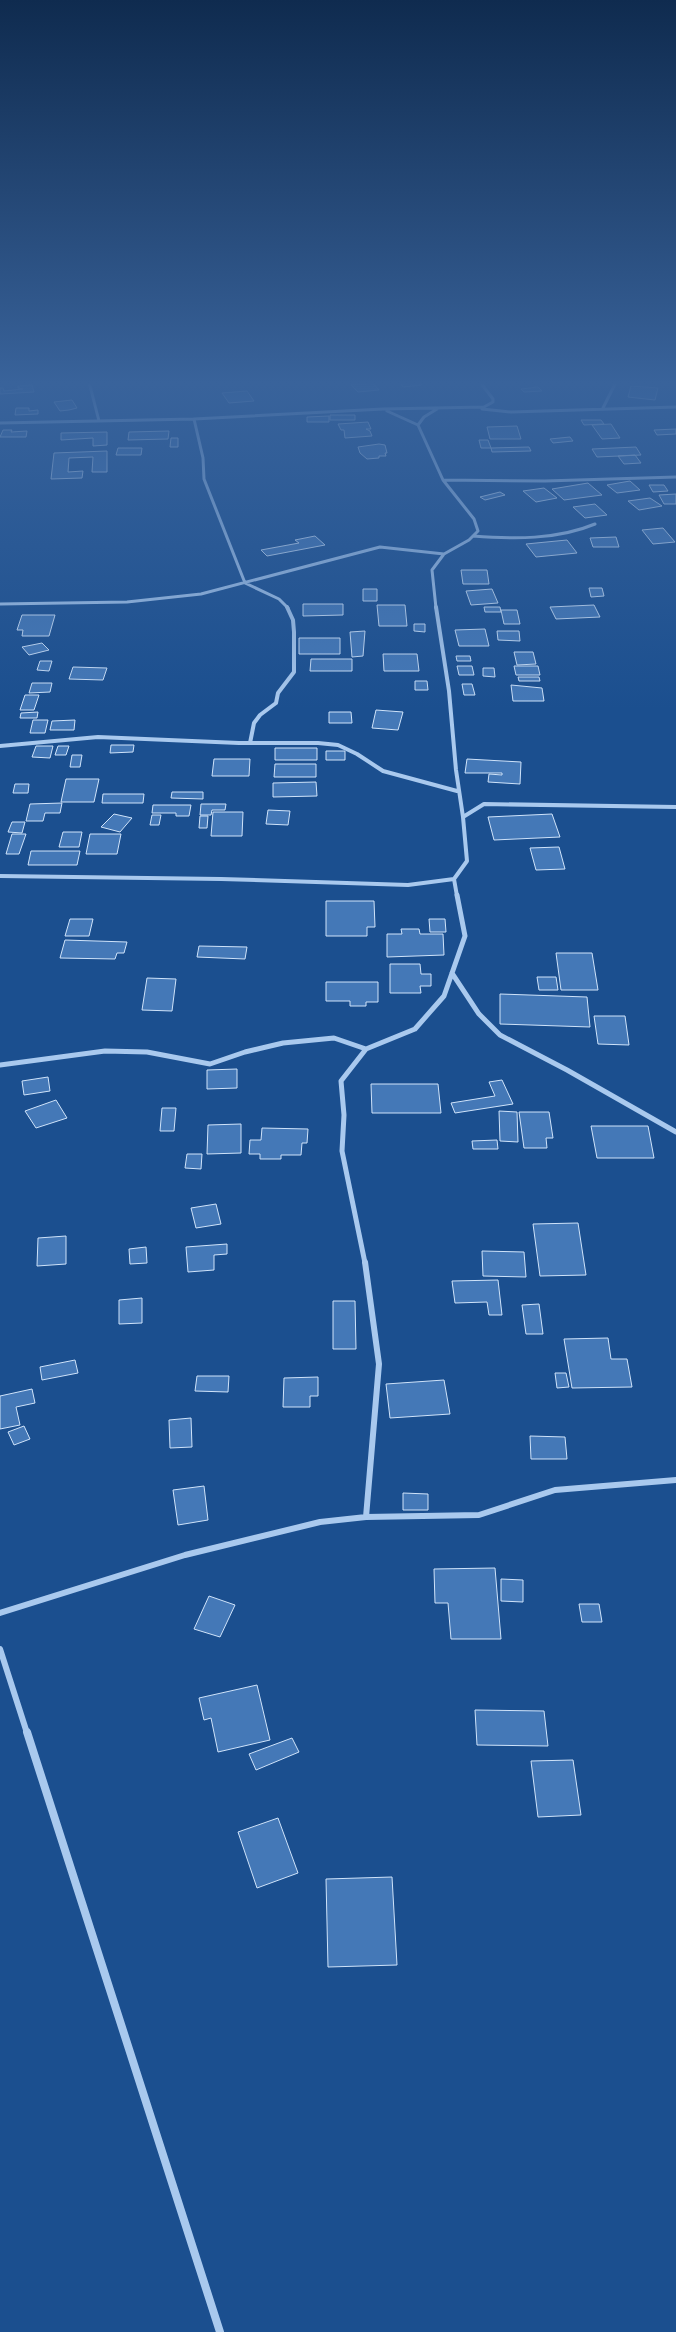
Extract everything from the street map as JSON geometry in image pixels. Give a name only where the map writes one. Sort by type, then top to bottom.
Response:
[{"type":"street","points":[[208,491],[236,556],[245,583],[284,602],[291,611],[295,625],[293,675],[277,696],[276,704],[260,713],[254,721],[250,729],[250,743]]},
{"type":"street","points":[[0,876],[408,884],[454,879],[467,861],[463,817],[458,791],[449,690],[435,605],[432,570],[444,554],[478,531],[474,519],[452,491]]},
{"type":"street","points":[[473,536],[496,538],[557,534],[584,530],[595,524]]},
{"type":"street","points":[[0,604],[127,602],[201,594],[380,547],[394,547],[444,554]]},
{"type":"street","points":[[0,746],[98,736],[338,745],[357,754],[383,771],[458,791]]},
{"type":"street","points":[[463,817],[484,804],[676,807]]},
{"type":"street","points":[[366,1517],[380,1364],[369,1284],[342,1151],[344,1115],[341,1080],[366,1049],[415,1029],[444,996],[465,936],[454,879]]},
{"type":"street","points":[[452,973],[479,1014],[500,1035],[567,1070],[676,1132]]},
{"type":"street","points":[[0,1065],[105,1051],[147,1052],[210,1064],[245,1052],[282,1043],[334,1038],[366,1049]]},
{"type":"street","points":[[0,1613],[185,1554],[320,1522],[366,1517],[478,1515],[555,1490],[676,1480]]},
{"type":"street","points":[[0,1649],[220,2332]]},
{"type":"building","points":[[523,491],[548,491],[557,498],[536,502]]},
{"type":"building","points":[[554,491],[597,491],[602,495],[564,500]]},
{"type":"building","points":[[614,491],[634,491],[617,493]]},
{"type":"building","points":[[500,492],[505,495],[485,500],[480,497]]},
{"type":"building","points":[[676,494],[676,504],[664,504],[659,495]]},
{"type":"building","points":[[650,498],[662,506],[639,510],[628,501]]},
{"type":"building","points":[[595,504],[607,515],[585,518],[573,507]]},
{"type":"building","points":[[663,528],[675,542],[653,544],[642,530]]},
{"type":"building","points":[[315,536],[325,545],[267,556],[261,550],[299,543],[295,540]]},
{"type":"building","points":[[616,537],[619,547],[593,547],[590,538]]},
{"type":"building","points":[[567,540],[577,553],[536,557],[526,544]]},
{"type":"building","points":[[461,570],[487,570],[489,584],[463,584]]},
{"type":"building","points":[[589,588],[602,588],[604,596],[591,597]]},
{"type":"building","points":[[363,589],[377,589],[377,601],[363,601]]},
{"type":"building","points":[[492,589],[498,603],[471,605],[466,591]]},
{"type":"building","points":[[303,604],[343,604],[343,615],[303,616]]},
{"type":"building","points":[[377,605],[405,605],[407,626],[379,626]]},
{"type":"building","points":[[594,605],[600,617],[556,619],[550,607]]},
{"type":"building","points":[[484,607],[500,607],[501,612],[485,612]]},
{"type":"building","points":[[501,610],[517,610],[520,624],[504,624]]},
{"type":"building","points":[[22,615],[55,615],[49,636],[22,636],[23,630],[17,630]]},
{"type":"building","points":[[414,624],[425,624],[425,632],[414,631]]},
{"type":"building","points":[[485,629],[489,646],[459,646],[455,630]]},
{"type":"building","points":[[365,631],[363,656],[352,657],[350,632]]},
{"type":"building","points":[[497,631],[519,631],[520,641],[498,640]]},
{"type":"building","points":[[299,638],[340,638],[340,654],[299,654]]},
{"type":"building","points":[[42,643],[49,650],[29,655],[22,647]]},
{"type":"building","points":[[514,652],[533,652],[536,664],[517,665]]},
{"type":"building","points":[[383,654],[417,654],[419,671],[384,671]]},
{"type":"building","points":[[456,656],[470,656],[471,661],[457,661]]},
{"type":"building","points":[[311,659],[352,659],[352,671],[310,671]]},
{"type":"building","points":[[40,661],[52,661],[49,671],[37,670]]},
{"type":"building","points":[[457,666],[472,666],[474,675],[459,675]]},
{"type":"building","points":[[514,666],[538,666],[540,675],[516,675]]},
{"type":"building","points":[[73,667],[107,668],[103,680],[69,679]]},
{"type":"building","points":[[483,668],[494,668],[495,677],[483,676]]},
{"type":"building","points":[[518,677],[539,677],[540,681],[519,681]]},
{"type":"building","points":[[415,681],[427,681],[428,690],[415,690]]},
{"type":"building","points":[[32,683],[52,683],[50,692],[29,693]]},
{"type":"building","points":[[462,684],[472,684],[475,695],[464,695]]},
{"type":"building","points":[[511,685],[542,688],[544,701],[513,701]]},
{"type":"building","points":[[25,695],[39,695],[34,710],[20,710]]},
{"type":"building","points":[[376,710],[403,712],[398,730],[372,728]]},
{"type":"building","points":[[38,712],[37,718],[20,718],[21,713]]},
{"type":"building","points":[[329,712],[351,712],[352,723],[329,723]]},
{"type":"building","points":[[33,720],[48,720],[45,733],[30,733]]},
{"type":"building","points":[[75,720],[74,730],[50,730],[52,721]]},
{"type":"building","points":[[111,745],[134,745],[133,752],[110,753]]},
{"type":"building","points":[[36,746],[53,746],[50,758],[32,757]]},
{"type":"building","points":[[58,746],[69,746],[66,755],[55,755]]},
{"type":"building","points":[[275,748],[317,748],[317,760],[275,760]]},
{"type":"building","points":[[326,751],[345,751],[345,760],[326,760]]},
{"type":"building","points":[[72,755],[82,755],[80,767],[70,767]]},
{"type":"building","points":[[214,759],[250,759],[249,776],[212,776]]},
{"type":"building","points":[[467,759],[521,762],[520,784],[488,782],[489,774],[502,775],[502,773],[465,773]]},
{"type":"building","points":[[275,764],[316,764],[316,777],[274,777]]},
{"type":"building","points":[[66,779],[99,779],[94,802],[61,802]]},
{"type":"building","points":[[316,782],[317,796],[273,797],[273,783]]},
{"type":"building","points":[[15,784],[29,784],[28,793],[13,793]]},
{"type":"building","points":[[172,792],[203,792],[203,799],[171,798]]},
{"type":"building","points":[[103,794],[144,794],[143,803],[102,803]]},
{"type":"building","points":[[62,803],[60,813],[45,813],[43,821],[26,821],[30,804]]},
{"type":"building","points":[[201,804],[226,804],[225,810],[212,810],[211,815],[200,815]]},
{"type":"building","points":[[153,805],[191,805],[189,816],[176,816],[176,813],[152,813]]},
{"type":"building","points":[[268,810],[290,811],[288,825],[266,824]]},
{"type":"building","points":[[213,812],[243,812],[242,836],[211,836]]},
{"type":"building","points":[[114,814],[132,818],[120,832],[101,827]]},
{"type":"building","points":[[552,814],[560,837],[494,840],[488,817]]},
{"type":"building","points":[[152,815],[161,815],[159,825],[150,825]]},
{"type":"building","points":[[200,816],[208,816],[207,828],[199,828]]},
{"type":"building","points":[[12,822],[25,822],[22,833],[8,832]]},
{"type":"building","points":[[63,832],[82,832],[79,847],[59,847]]},
{"type":"building","points":[[12,834],[26,834],[19,854],[6,854]]},
{"type":"building","points":[[90,834],[121,834],[117,854],[86,854]]},
{"type":"building","points":[[559,847],[565,869],[536,870],[530,848]]},
{"type":"building","points":[[31,851],[80,851],[77,865],[28,865]]},
{"type":"building","points":[[326,901],[374,901],[375,927],[367,927],[367,936],[326,936]]},
{"type":"building","points":[[70,919],[93,919],[89,936],[65,936]]},
{"type":"building","points":[[429,919],[445,919],[446,932],[430,932]]},
{"type":"building","points":[[401,929],[419,929],[420,934],[443,934],[444,955],[387,957],[387,934],[402,934]]},
{"type":"building","points":[[65,940],[127,942],[124,953],[117,953],[115,959],[60,958]]},
{"type":"building","points":[[199,946],[247,947],[245,959],[197,957]]},
{"type":"building","points":[[556,953],[592,953],[598,990],[561,990]]},
{"type":"building","points":[[390,964],[420,964],[421,974],[431,974],[431,986],[420,986],[421,993],[390,993]]},
{"type":"building","points":[[537,977],[556,977],[558,990],[539,990]]},
{"type":"building","points":[[147,978],[176,979],[172,1011],[142,1010]]},
{"type":"building","points":[[326,982],[378,982],[378,1002],[366,1002],[366,1006],[350,1006],[350,1001],[326,1001]]},
{"type":"building","points":[[500,994],[587,997],[590,1027],[500,1024]]},
{"type":"building","points":[[594,1016],[625,1016],[629,1045],[598,1044]]},
{"type":"building","points":[[237,1069],[237,1088],[207,1089],[207,1070]]},
{"type":"building","points":[[48,1077],[50,1091],[24,1095],[22,1081]]},
{"type":"building","points":[[502,1080],[513,1104],[455,1113],[451,1103],[495,1096],[489,1082]]},
{"type":"building","points":[[371,1084],[438,1084],[441,1113],[372,1113]]},
{"type":"building","points":[[56,1100],[67,1118],[36,1128],[25,1111]]},
{"type":"building","points":[[162,1108],[176,1108],[174,1131],[160,1131]]},
{"type":"building","points":[[499,1111],[517,1112],[518,1142],[500,1141]]},
{"type":"building","points":[[519,1112],[549,1112],[553,1138],[546,1138],[547,1148],[524,1148]]},
{"type":"building","points":[[241,1124],[241,1153],[207,1154],[208,1125]]},
{"type":"building","points":[[591,1126],[648,1126],[654,1158],[597,1158]]},
{"type":"building","points":[[262,1128],[308,1129],[307,1143],[302,1143],[301,1155],[281,1155],[281,1159],[260,1159],[260,1154],[249,1154],[250,1140],[261,1140]]},
{"type":"building","points":[[497,1140],[498,1149],[473,1149],[472,1141]]},
{"type":"building","points":[[187,1154],[202,1154],[201,1169],[185,1168]]},
{"type":"building","points":[[216,1204],[221,1224],[196,1228],[191,1208]]},
{"type":"building","points":[[578,1223],[586,1275],[540,1276],[533,1224]]},
{"type":"building","points":[[66,1236],[66,1264],[37,1266],[38,1238]]},
{"type":"building","points":[[227,1244],[227,1254],[214,1255],[214,1270],[188,1272],[186,1247]]},
{"type":"building","points":[[146,1247],[147,1263],[130,1264],[129,1249]]},
{"type":"building","points":[[482,1251],[524,1252],[526,1277],[483,1276]]},
{"type":"building","points":[[498,1280],[502,1315],[489,1315],[487,1302],[455,1303],[452,1281]]},
{"type":"building","points":[[142,1298],[142,1323],[119,1324],[119,1300]]},
{"type":"building","points":[[333,1301],[355,1301],[356,1349],[333,1349]]},
{"type":"building","points":[[539,1304],[543,1334],[526,1334],[522,1305]]},
{"type":"building","points":[[608,1338],[611,1359],[627,1359],[632,1387],[572,1388],[564,1339]]},
{"type":"building","points":[[75,1360],[78,1373],[42,1380],[40,1367]]},
{"type":"building","points":[[555,1373],[566,1373],[569,1387],[557,1388]]},
{"type":"building","points":[[197,1376],[229,1376],[228,1392],[195,1391]]},
{"type":"building","points":[[318,1377],[318,1396],[310,1396],[310,1407],[283,1407],[284,1378]]},
{"type":"building","points":[[444,1380],[450,1414],[390,1418],[386,1384]]},
{"type":"building","points":[[32,1389],[35,1403],[16,1407],[20,1425],[0,1429],[0,1396]]},
{"type":"building","points":[[191,1418],[192,1447],[170,1448],[169,1420]]},
{"type":"building","points":[[24,1426],[30,1439],[14,1445],[8,1432]]},
{"type":"building","points":[[530,1436],[565,1437],[567,1459],[531,1459]]},
{"type":"building","points":[[204,1486],[208,1520],[178,1525],[173,1490]]},
{"type":"building","points":[[403,1493],[428,1494],[428,1510],[403,1510]]},
{"type":"building","points":[[495,1568],[501,1639],[451,1639],[448,1603],[435,1603],[434,1569]]},
{"type":"building","points":[[501,1579],[523,1580],[523,1602],[501,1601]]},
{"type":"building","points":[[209,1596],[235,1605],[220,1637],[194,1629]]},
{"type":"building","points":[[579,1604],[599,1604],[602,1622],[582,1622]]},
{"type":"building","points":[[257,1685],[270,1740],[218,1752],[211,1718],[204,1720],[199,1698]]},
{"type":"building","points":[[475,1710],[544,1711],[548,1746],[477,1745]]},
{"type":"building","points":[[292,1738],[299,1752],[256,1770],[249,1754]]},
{"type":"building","points":[[573,1760],[581,1815],[538,1817],[531,1761]]},
{"type":"building","points":[[278,1818],[298,1873],[257,1888],[238,1832]]},
{"type":"building","points":[[392,1877],[397,1965],[328,1967],[326,1879]]}]
